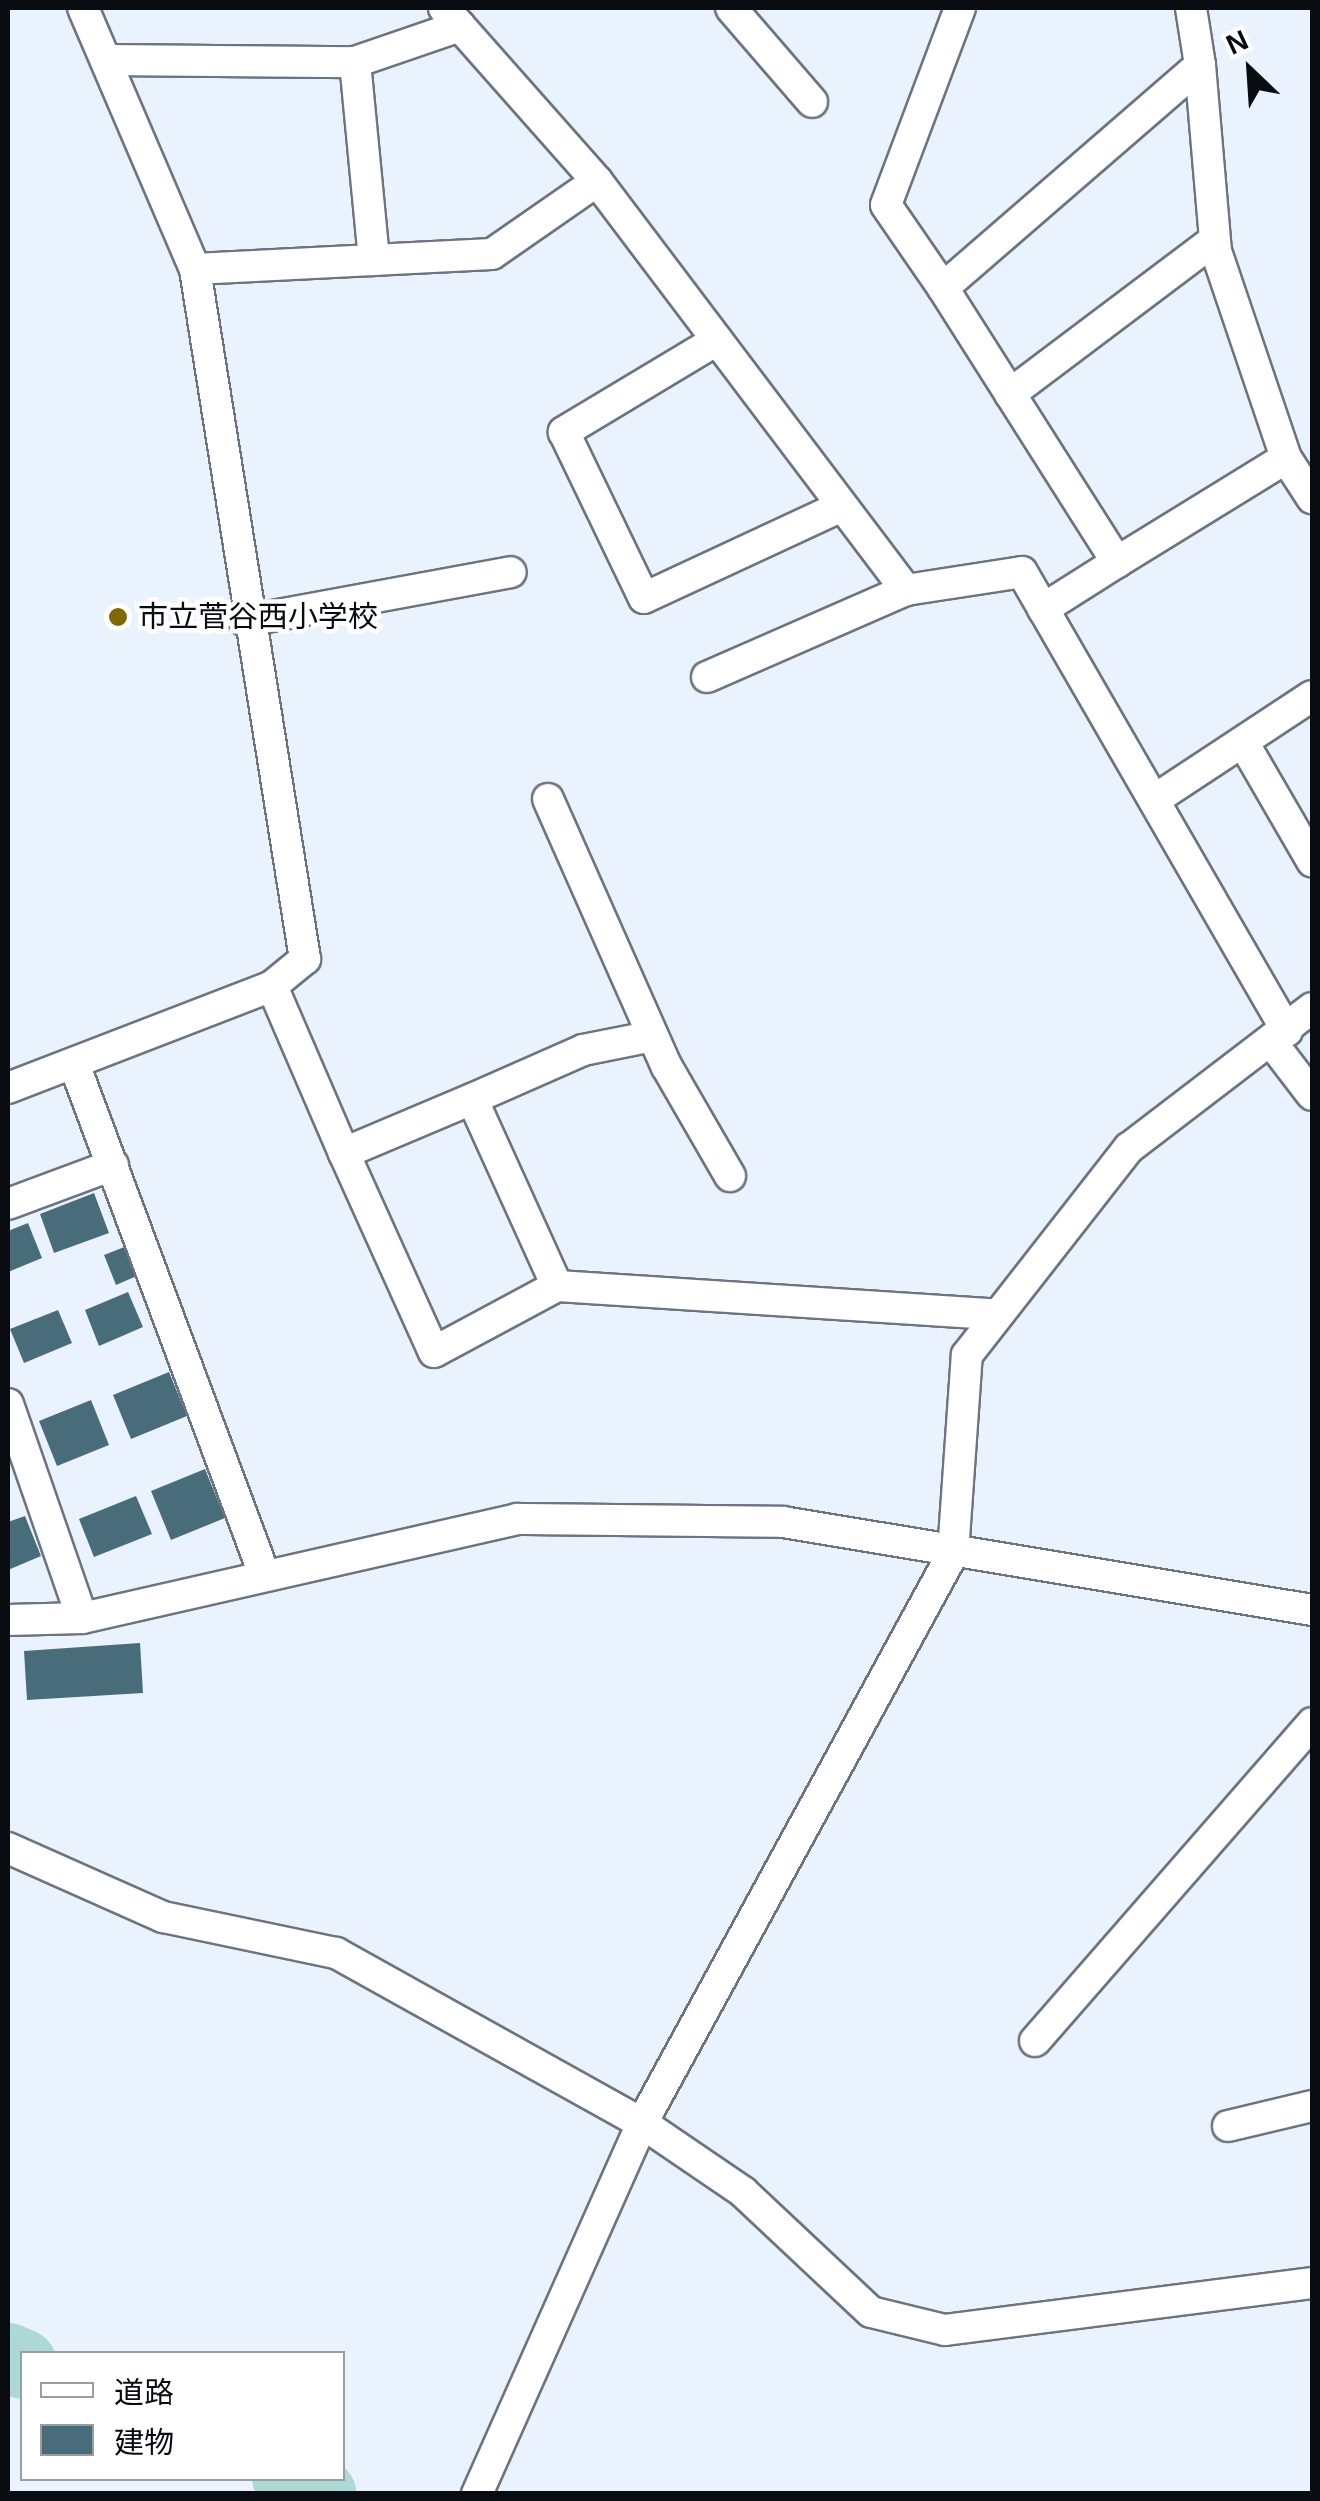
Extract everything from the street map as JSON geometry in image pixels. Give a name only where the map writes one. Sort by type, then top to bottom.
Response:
[{"type":"street","points":[[8,1088],[76,1069],[272,986],[305,959],[245,621],[194,269],[84,8]]},
{"type":"street","points":[[731,8],[812,102]]},
{"type":"street","points":[[960,8],[886,205],[1116,562]]},
{"type":"street","points":[[1191,8],[1200,65],[1214,240],[1286,458],[1312,498]]},
{"type":"street","points":[[106,60],[355,62],[452,16],[597,181],[906,590]]},
{"type":"street","points":[[355,62],[374,260]]},
{"type":"street","points":[[943,288],[1200,65]]},
{"type":"street","points":[[194,269],[492,254],[597,181]]},
{"type":"street","points":[[1010,394],[1214,240]]},
{"type":"street","points":[[717,340],[564,432],[644,598],[842,506]]},
{"type":"street","points":[[1044,609],[1286,458]]},
{"type":"street","points":[[245,621],[512,572]]},
{"type":"street","points":[[707,677],[906,590],[1022,572],[1154,800],[1312,1094]]},
{"type":"street","points":[[1154,800],[1312,696]]},
{"type":"street","points":[[1243,742],[1312,862]]},
{"type":"street","points":[[548,798],[654,1036],[730,1176]]},
{"type":"street","points":[[272,986],[434,1352],[557,1286],[992,1314]]},
{"type":"street","points":[[477,2494],[642,2124],[953,1553],[967,1355],[992,1314],[1130,1148],[1280,1037],[1312,1008]]},
{"type":"street","points":[[344,1153],[582,1050],[654,1036]]},
{"type":"street","points":[[76,1069],[264,1574]]},
{"type":"street","points":[[472,1099],[557,1286]]},
{"type":"street","points":[[8,1204],[113,1166]]},
{"type":"street","points":[[8,1404],[82,1618]]},
{"type":"street","points":[[8,1620],[82,1618],[517,1519],[783,1522],[1312,1610]]},
{"type":"street","points":[[1035,2042],[1312,1723]]},
{"type":"street","points":[[8,1848],[164,1917],[336,1953],[642,2124],[744,2192],[871,2312],[926,2326],[1028,2323],[1312,2283]]},
{"type":"street","points":[[1228,2126],[1312,2106]]},
{"type":"building","points":[[94,1193],[109,1233],[54,1253],[40,1214]]},
{"type":"building","points":[[28,1223],[42,1258],[8,1272],[8,1231]]},
{"type":"building","points":[[127,1246],[139,1275],[116,1285],[104,1255]]},
{"type":"building","points":[[128,1292],[143,1327],[99,1346],[85,1310]]},
{"type":"building","points":[[58,1310],[72,1343],[24,1363],[10,1329]]},
{"type":"building","points":[[169,1372],[187,1416],[131,1439],[113,1395]]},
{"type":"building","points":[[91,1400],[109,1445],[57,1466],[39,1421]]},
{"type":"building","points":[[205,1469],[225,1518],[171,1540],[151,1491]]},
{"type":"building","points":[[136,1496],[152,1534],[94,1557],[79,1519]]},
{"type":"building","points":[[25,1516],[41,1556],[8,1570],[8,1522]]},
{"type":"building","points":[[140,1643],[143,1693],[27,1700],[24,1651]]},
{"type":"waterway","points":[[8,2358],[20,2363]]},
{"type":"waterway","points":[[293,2481],[321,2494]]},
{"type":"place","name":"市立菅谷西小学校","points":[[118,617]]}]
